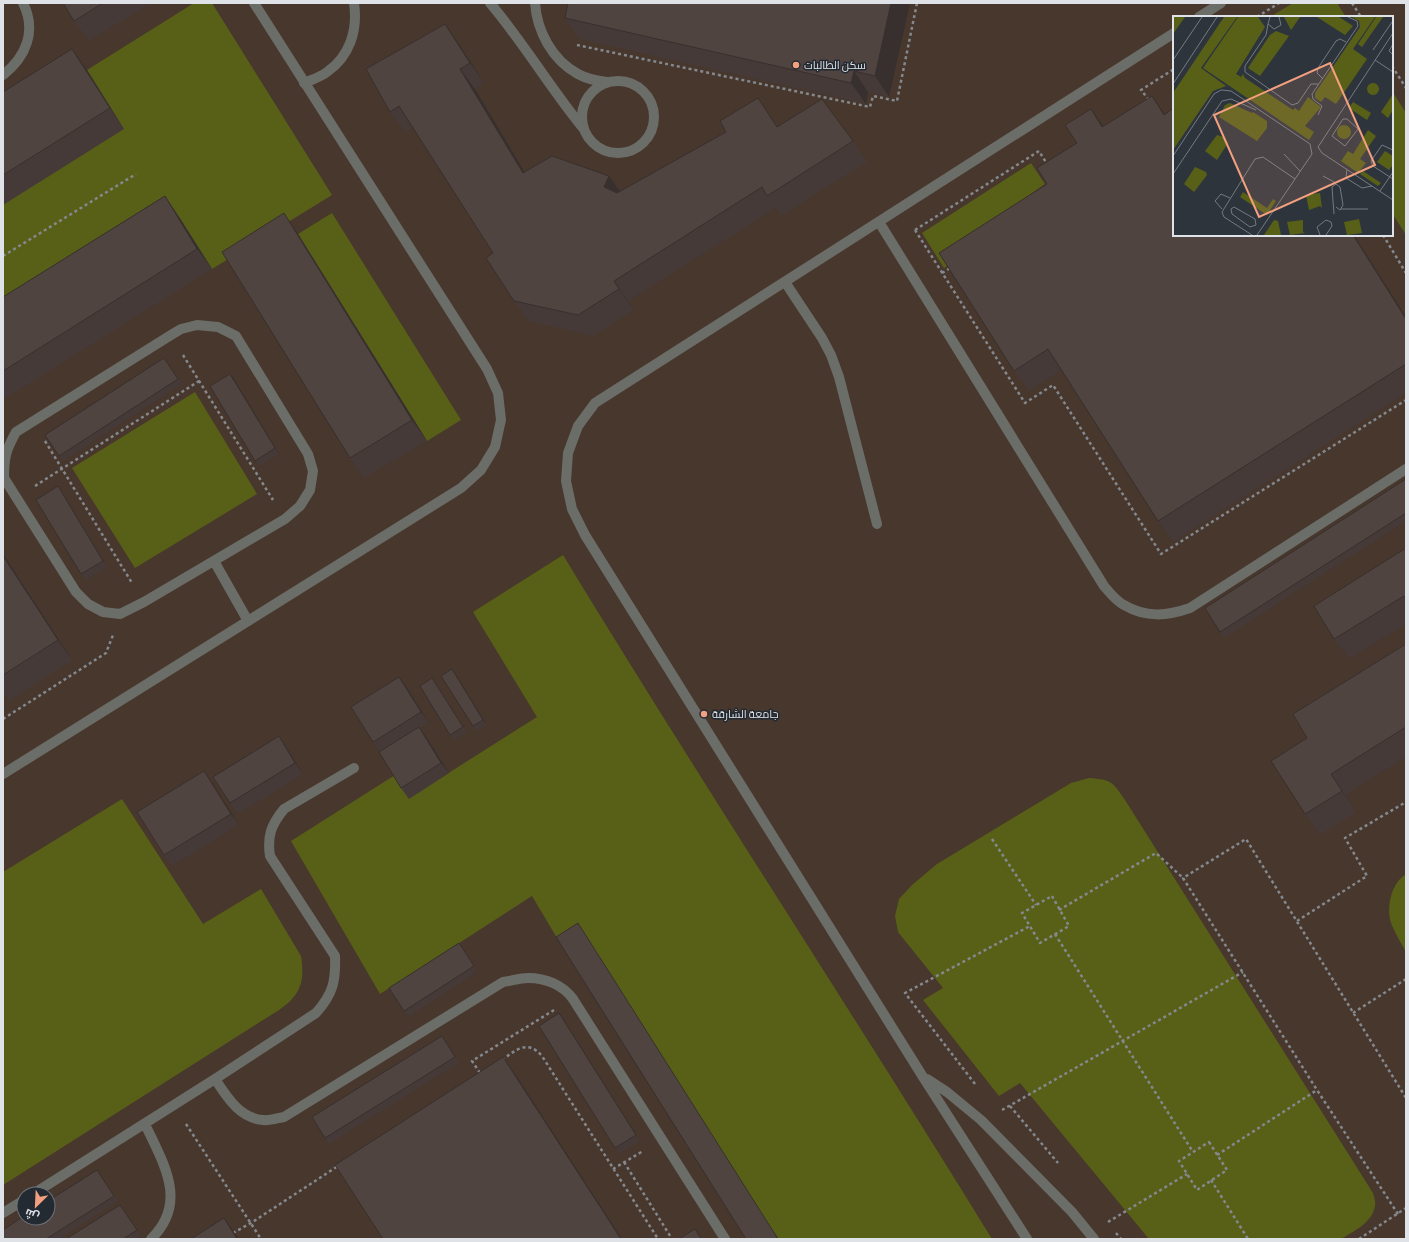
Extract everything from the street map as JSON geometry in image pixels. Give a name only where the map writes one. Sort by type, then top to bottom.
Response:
[{"type":"street","points":[[3,74],[13,67],[27,44],[29,17],[24,3]]},
{"type":"street","points":[[3,774],[461,488],[481,470],[495,447],[501,420],[498,393],[487,369],[254,3]]},
{"type":"street","points":[[304,83],[327,73],[345,54],[353,36],[356,16],[354,3]]},
{"type":"street","points":[[490,3],[515,34],[561,101],[583,129],[589,140],[600,149],[612,153],[625,153],[637,148],[647,139],[653,128],[654,115],[651,102],[644,92],[632,84],[620,81],[607,82],[592,80],[577,74],[565,65],[554,54],[543,36],[536,16],[535,3]]},
{"type":"street","points":[[1201,16],[1221,3]]},
{"type":"street","points":[[1027,1239],[923,1077],[585,535],[572,509],[566,481],[568,453],[578,426],[596,403],[1173,34]]},
{"type":"street","points":[[583,129],[581,117],[583,106],[588,96],[596,88],[607,82]]},
{"type":"street","points":[[879,222],[1104,586],[1114,598],[1124,605],[1138,611],[1164,615],[1190,608],[1406,469]]},
{"type":"street","points":[[785,282],[822,338],[831,355],[839,377],[877,524]]},
{"type":"street","points":[[197,325],[218,327],[236,336],[308,454],[313,472],[310,490],[300,506],[285,519],[214,561],[144,602],[120,614],[103,612],[88,604],[76,592],[4,478],[4,462],[8,446],[16,432],[171,335],[181,329],[197,325]]},
{"type":"street","points":[[214,561],[248,621]]},
{"type":"street","points":[[47,1186],[316,1013],[326,1002],[332,989],[336,973],[335,956],[270,856],[268,843],[276,819],[284,809],[354,768]]},
{"type":"street","points":[[215,1079],[231,1104],[247,1116],[263,1120],[284,1117],[503,982],[528,978],[549,981],[567,990],[725,1239]]},
{"type":"street","points":[[923,1077],[948,1092],[981,1120],[1072,1212],[1094,1239]]},
{"type":"street","points":[[144,1124],[167,1173],[171,1196],[168,1214],[152,1239]]},
{"type":"street","points":[[3,1213],[16,1205]]},
{"type":"path","points":[[573,44],[870,106],[873,96],[897,101],[917,3]]},
{"type":"path","points":[[1259,16],[1279,3]]},
{"type":"path","points":[[1352,3],[1360,16]]},
{"type":"path","points":[[1393,68],[1406,88]]},
{"type":"path","points":[[1146,105],[1149,101],[1141,90],[1173,71]]},
{"type":"path","points":[[893,245],[1039,151],[1047,164],[1054,165]]},
{"type":"path","points":[[3,256],[136,174]]},
{"type":"path","points":[[915,230],[1025,403],[1053,385],[1161,554],[1406,400]]},
{"type":"path","points":[[1384,236],[1406,273]]},
{"type":"path","points":[[942,273],[955,265]]},
{"type":"path","points":[[171,335],[285,519]]},
{"type":"path","points":[[16,498],[199,381]]},
{"type":"path","points":[[33,422],[144,602]]},
{"type":"path","points":[[3,719],[106,654],[120,614]]},
{"type":"path","points":[[1297,921],[1367,876],[1345,838],[1406,802]]},
{"type":"path","points":[[992,839],[1036,905]]},
{"type":"path","points":[[1183,878],[1246,839],[1406,1098]]},
{"type":"path","points":[[1060,910],[1156,853],[1183,878],[1316,1090],[1398,1214]]},
{"type":"path","points":[[1052,896],[1060,910],[1069,926],[1040,943],[1022,913],[1052,896]]},
{"type":"path","points":[[978,1088],[905,993],[1030,926]]},
{"type":"path","points":[[1054,934],[1193,1152]]},
{"type":"path","points":[[997,1113],[1243,972]]},
{"type":"path","points":[[1353,1012],[1406,979]]},
{"type":"path","points":[[487,1070],[480,1074],[472,1061],[573,999]]},
{"type":"path","points":[[500,1061],[520,1048],[532,1048],[537,1051],[658,1239]]},
{"type":"path","points":[[1217,1155],[1316,1090]]},
{"type":"path","points":[[174,1105],[261,1239]]},
{"type":"path","points":[[613,1169],[662,1139]]},
{"type":"path","points":[[1209,1142],[1217,1155],[1227,1170],[1197,1190],[1179,1161],[1209,1142]]},
{"type":"path","points":[[624,1162],[672,1239]]},
{"type":"path","points":[[228,1236],[251,1223],[342,1164]]},
{"type":"path","points":[[1107,1222],[1187,1174]]},
{"type":"path","points":[[1211,1180],[1248,1239]]},
{"type":"path","points":[[1359,1239],[1406,1208]]},
{"type":"shaded area","name":"جامعة الشارقة","points":[[3,3],[1406,3],[1406,1239],[3,1239]]},
{"type":"green space","points":[[194,3],[212,3],[332,195],[212,269],[179,217],[3,327],[3,205],[87,70]]},
{"type":"green space","points":[[1293,3],[1337,3],[1345,16],[1272,16]]},
{"type":"green space","points":[[1393,93],[1406,113],[1406,235],[1393,215]]},
{"type":"green space","points":[[1031,163],[1045,184],[1031,194],[1040,207],[944,268],[922,233]]},
{"type":"green space","points":[[332,213],[461,420],[427,441],[298,234]]},
{"type":"green space","points":[[195,392],[257,494],[135,568],[72,468]]},
{"type":"green space","points":[[563,555],[669,727],[992,1239],[779,1239],[560,943],[532,896],[380,994],[291,841],[395,775],[409,798],[537,717],[473,612]]},
{"type":"green space","points":[[1089,778],[1111,783],[1125,800],[1373,1193],[1375,1204],[1373,1212],[1366,1222],[1357,1230],[1341,1239],[1149,1239],[1020,1083],[999,1096],[923,1000],[943,988],[898,932],[895,916],[899,899],[912,885],[937,864],[1071,783]]},
{"type":"green space","points":[[122,799],[203,924],[261,889],[301,956],[302,980],[300,987],[292,999],[279,1010],[3,1185],[3,872]]},
{"type":"green space","points":[[1406,874],[1406,952],[1391,923],[1389,910],[1393,890],[1401,878]]},
{"type":"building","points":[[63,3],[103,3],[74,21]]},
{"type":"building","name":"سكن الطالبات","points":[[568,3],[891,3],[875,76],[854,71],[851,83],[565,18]]},
{"type":"building","points":[[445,24],[470,63],[460,69],[523,173],[552,156],[609,176],[604,187],[617,193],[726,132],[720,121],[758,98],[777,127],[822,99],[853,141],[767,196],[762,187],[614,281],[619,289],[578,315],[514,301],[486,258],[493,253],[399,106],[390,112],[366,69]]},
{"type":"building","points":[[72,49],[110,108],[3,175],[3,92]]},
{"type":"building","points":[[1152,96],[1164,115],[1173,109],[1173,236],[1354,236],[1406,319],[1406,364],[1158,521],[1048,349],[1014,371],[939,253],[1047,184],[1037,168],[1077,143],[1065,125],[1091,109],[1102,127]]},
{"type":"building","points":[[165,196],[197,249],[3,371],[3,297]]},
{"type":"building","points":[[284,213],[412,420],[350,458],[222,252]]},
{"type":"building","points":[[164,358],[178,379],[59,456],[45,435]]},
{"type":"building","points":[[230,374],[275,448],[255,461],[210,386]]},
{"type":"building","points":[[1406,479],[1406,513],[1220,632],[1205,608]]},
{"type":"building","points":[[58,486],[103,561],[81,574],[36,500]]},
{"type":"building","points":[[1406,548],[1406,599],[1404,596],[1334,639],[1314,606]]},
{"type":"building","points":[[3,556],[58,640],[3,675]]},
{"type":"building","points":[[1406,644],[1406,727],[1331,774],[1342,791],[1305,814],[1271,761],[1307,738],[1293,714]]},
{"type":"building","points":[[452,669],[483,720],[473,726],[441,676]]},
{"type":"building","points":[[399,677],[421,712],[373,742],[351,707]]},
{"type":"building","points":[[432,678],[463,727],[450,735],[420,686]]},
{"type":"building","points":[[419,727],[441,763],[401,788],[379,752]]},
{"type":"building","points":[[279,736],[295,763],[230,803],[213,777]]},
{"type":"building","points":[[204,771],[231,814],[164,855],[137,812]]},
{"type":"building","points":[[578,923],[778,1239],[746,1239],[556,937]]},
{"type":"building","points":[[459,943],[474,966],[404,1011],[389,988]]},
{"type":"building","points":[[559,1013],[636,1135],[615,1148],[539,1026]]},
{"type":"building","points":[[442,1036],[455,1057],[325,1138],[312,1117]]},
{"type":"building","points":[[503,1057],[621,1239],[383,1239],[335,1165]]},
{"type":"building","points":[[97,1170],[114,1196],[46,1239],[3,1239],[3,1230],[16,1221],[16,1226],[56,1226],[56,1196]]},
{"type":"building","points":[[120,1205],[137,1230],[123,1239],[66,1239]]},
{"type":"building","points":[[224,1218],[237,1239],[191,1239]]},
{"type":"building","points":[[695,1229],[701,1239],[679,1239]]},
{"type":"place","name":"سكن الطالبات","points":[[796,65]]},
{"type":"place","name":"جامعة الشارقة","points":[[704,714]]}]
